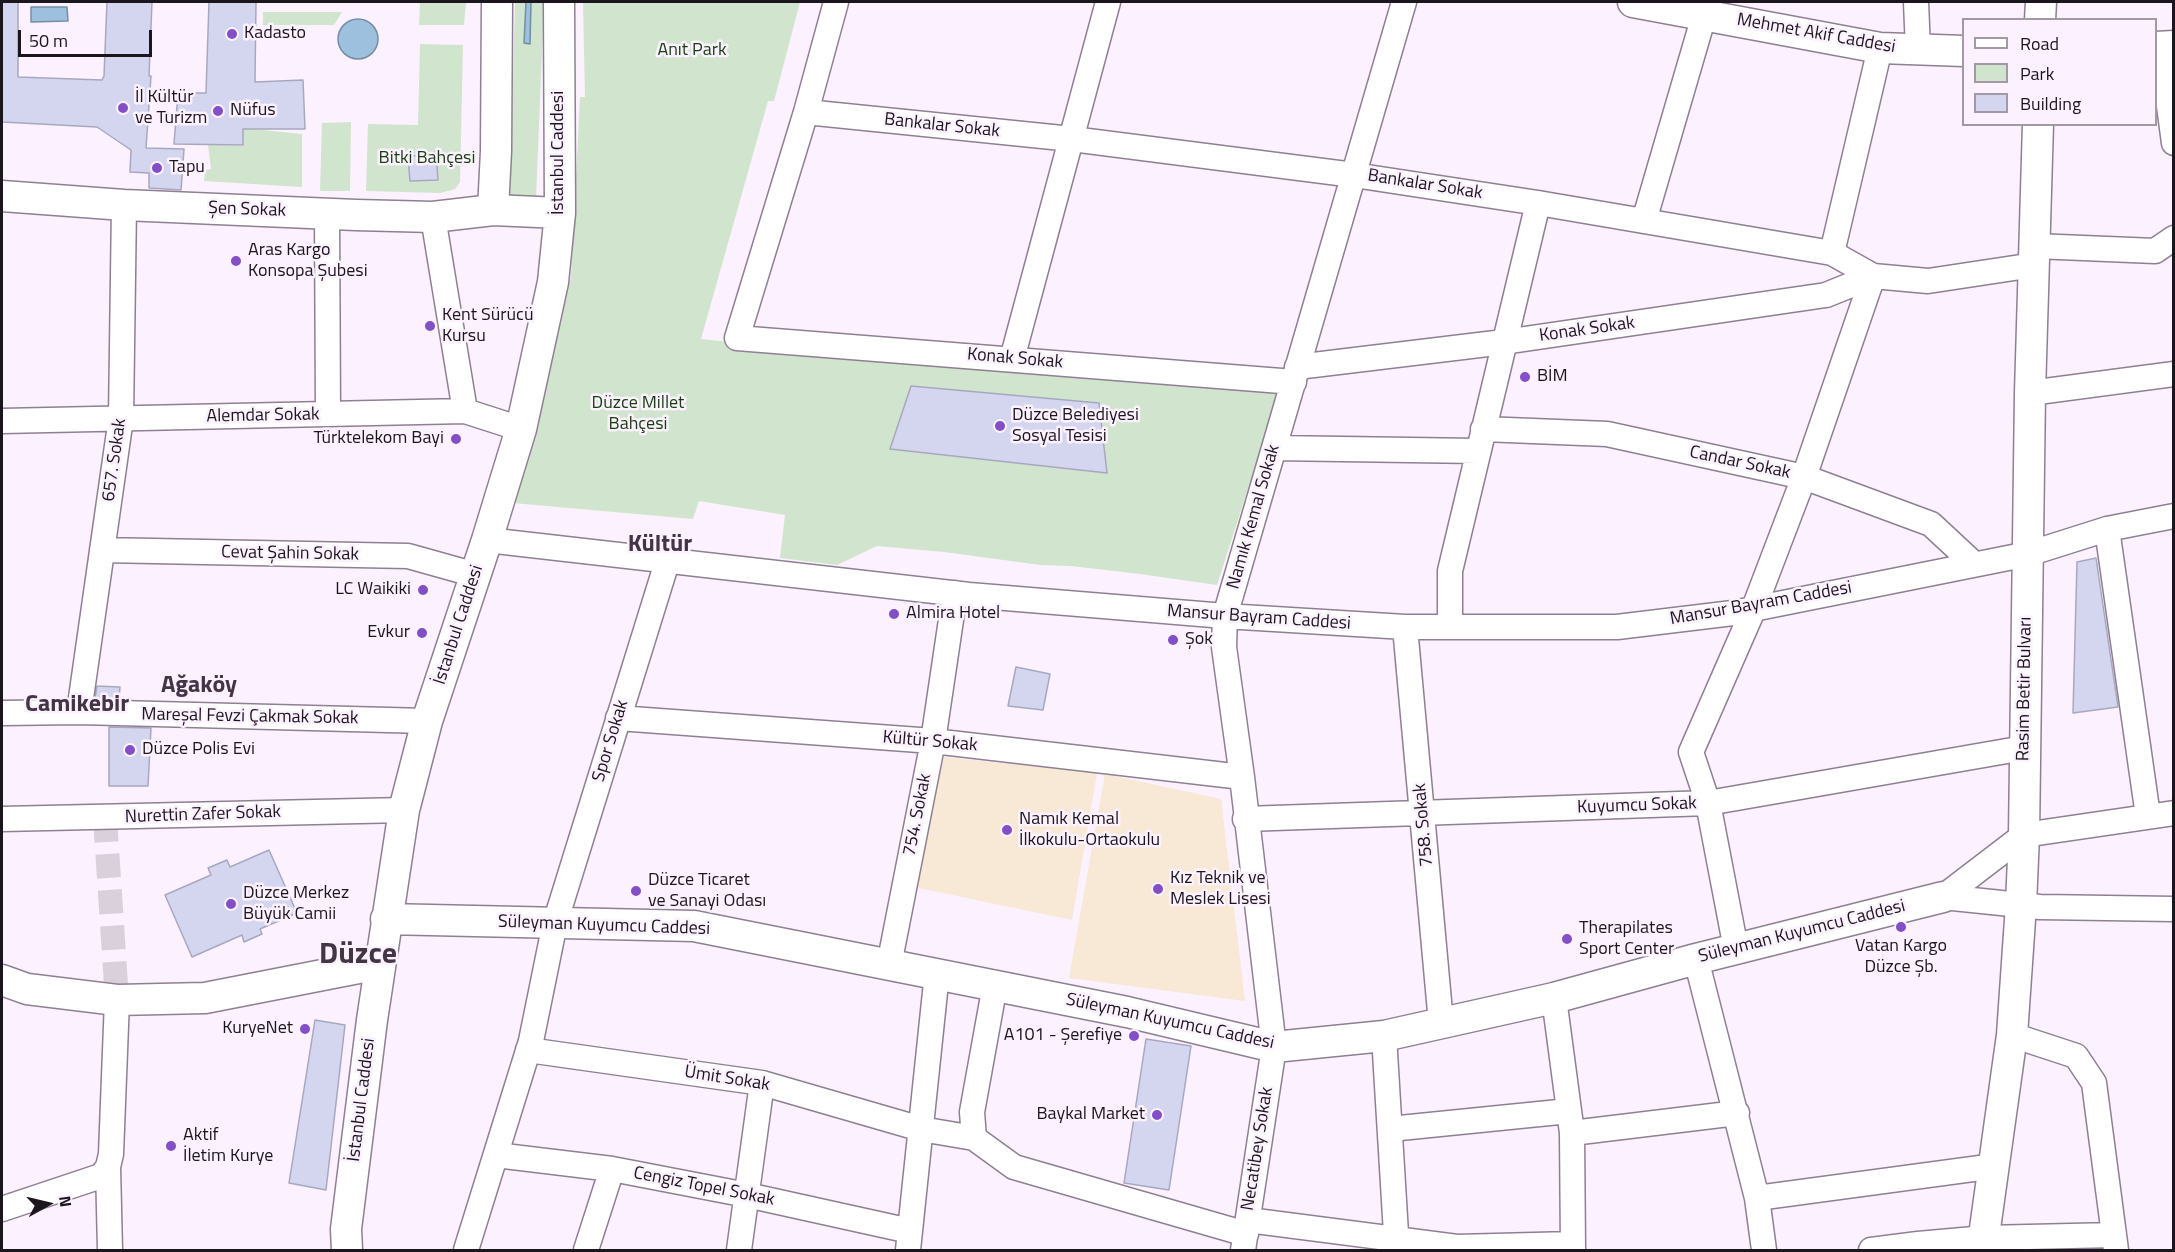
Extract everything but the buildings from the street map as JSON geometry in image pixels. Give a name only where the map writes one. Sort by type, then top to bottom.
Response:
[{"type":"main road","points":[[493,210],[496,151],[497,2]]},
{"type":"main road","name":"İstanbul Caddesi","points":[[347,1251],[346,1229],[379,964],[404,810],[427,721],[476,575],[521,429],[553,282],[560,213],[559,2]]},
{"type":"main road","name":"Mehmet Akif Caddesi","points":[[1633,2],[1706,8],[1880,48],[1962,51]]},
{"type":"main road","points":[[2040,18],[2041,2]]},
{"type":"main road","name":"Rasim Betir Bulvarı","points":[[1984,1244],[2012,1035],[2021,905],[2030,393],[2038,126]]},
{"type":"main road","name":"Şen Sokak","points":[[2,196],[124,205],[327,214],[433,217],[493,210],[560,213]]},
{"type":"main road","name":"Süleyman Kuyumcu Caddesi","points":[[386,919],[694,926],[1128,1012],[1274,1047],[1384,1036],[1554,998],[1696,959],[1943,897]]},
{"type":"main road","points":[[2,980],[27,989],[117,1000],[205,998],[379,964]]},
{"type":"street","points":[[806,112],[836,2]]},
{"type":"street","points":[[1012,359],[1108,2]]},
{"type":"street","name":"Namık Kemal Sokak","points":[[1274,1047],[1224,646],[1225,616],[1404,2]]},
{"type":"street","points":[[1916,2],[1918,50]]},
{"type":"street","points":[[1644,221],[1706,8]]},
{"type":"street","points":[[2163,46],[2174,143]]},
{"type":"street","points":[[1832,253],[1880,48]]},
{"type":"street","name":"Bankalar Sokak","points":[[806,112],[1072,139],[1354,175],[1538,203],[1832,253],[1873,276],[1928,281],[2035,255],[2155,251],[2174,238]]},
{"type":"street","name":"Konak Sokak","points":[[806,112],[737,338],[1012,359],[1296,375],[1826,295],[1873,276]]},
{"type":"street","points":[[1450,627],[1450,571],[1538,203]]},
{"type":"street","name":"657. Sokak","points":[[79,712],[121,418],[124,205]]},
{"type":"street","points":[[327,214],[328,414]]},
{"type":"street","points":[[433,217],[465,411]]},
{"type":"street","points":[[1736,949],[1708,803],[1691,752],[1754,608],[1804,477],[1873,276]]},
{"type":"street","points":[[2030,393],[2174,374]]},
{"type":"street","name":"Alemdar Sokak","points":[[2,421],[465,411],[521,429]]},
{"type":"street","name":"Candar Sokak","points":[[1274,448],[1607,434],[1804,477],[1931,524],[1974,564]]},
{"type":"street","name":"Mansur Bayram Caddesi","points":[[487,540],[955,593],[1225,616],[1405,627],[1617,627],[1733,613],[2028,554],[2107,528],[2174,516]]},
{"type":"street","points":[[2107,528],[2148,816]]},
{"type":"street","name":"Cevat Şahin Sokak","points":[[102,550],[408,556],[476,575]]},
{"type":"street","name":"Spor Sokak","points":[[466,1251],[528,1050],[555,923],[668,559]]},
{"type":"street","name":"754. Sokak","points":[[889,965],[933,741],[955,593]]},
{"type":"street","name":"758. Sokak","points":[[1405,627],[1441,1023]]},
{"type":"street","name":"Mareşal Fevzi Çakmak Sokak","points":[[2,713],[79,712],[427,721]]},
{"type":"street","name":"Kültür Sokak","points":[[618,718],[933,741],[1242,777]]},
{"type":"street","name":"Kuyumcu Sokak","points":[[1245,819],[1708,803],[2024,748]]},
{"type":"street","name":"Nurettin Zafer Sokak","points":[[2,819],[404,810]]},
{"type":"street","points":[[1943,897],[2024,835],[2174,813]]},
{"type":"street","points":[[1943,897],[2021,905],[2174,909]]},
{"type":"street","points":[[1696,959],[1757,1198],[1764,1251]]},
{"type":"street","points":[[909,1241],[937,973]]},
{"type":"street","points":[[995,985],[972,1112],[974,1138],[1014,1167],[1246,1235],[1457,1247],[1573,1247],[1571,1122],[1554,998]]},
{"type":"street","points":[[110,1251],[108,1167],[111,1154],[117,1000]]},
{"type":"street","points":[[1871,1251],[1918,1244],[2115,1243],[2094,1083],[2076,1056],[2012,1035]]},
{"type":"street","points":[[1384,1036],[1397,1245]]},
{"type":"street","name":"Necatibey Sokak","points":[[1246,1235],[1274,1047]]},
{"type":"street","name":"Ümit Sokak","points":[[528,1050],[762,1083],[921,1129],[974,1138]]},
{"type":"street","points":[[739,1251],[762,1083]]},
{"type":"street","points":[[1390,1129],[1737,1113]]},
{"type":"street","name":"Cengiz Topel Sokak","points":[[496,1155],[612,1169],[747,1195],[909,1241]]},
{"type":"street","points":[[1757,1198],[1995,1166]]},
{"type":"street","points":[[3,1206],[70,1188],[101,1176],[108,1167]]},
{"type":"street","points":[[586,1251],[612,1169]]},
{"type":"shaded area","name":"Namık Kemal İlkokulu-Ortaokulu","points":[[944,757],[1097,773],[1072,920],[914,887]]},
{"type":"shaded area","name":"Kız Teknik ve Meslek Lisesi","points":[[1105,774],[1221,799],[1245,1001],[1069,978]]},
{"type":"green space","points":[[420,2],[466,2],[464,25],[419,25]]},
{"type":"green space","points":[[515,2],[544,2],[536,198],[510,198]]},
{"type":"green space","name":"Düzce Millet Bahçesi","points":[[583,2],[800,2],[774,101],[768,101],[701,339],[970,367],[1279,392],[1217,585],[1071,566],[1041,565],[877,546],[837,565],[780,558],[785,515],[699,501],[693,519],[513,503],[571,277],[580,97],[585,97]]},
{"type":"green space","points":[[263,12],[342,12],[334,25],[263,25]]},
{"type":"green space","name":"Bitki Bahçesi","points":[[420,44],[463,45],[460,182],[455,189],[440,193],[366,191],[368,124],[418,125]]},
{"type":"green space","name":"Bitki Bahçesi","points":[[351,122],[350,191],[320,191],[322,123]]},
{"type":"green space","points":[[243,128],[302,134],[302,187],[204,181],[205,170],[211,169],[208,145],[243,146]]},
{"type":"water","points":[[526,2],[531,2],[530,44],[524,43]]},
{"type":"water","points":[[31,7],[67,7],[68,21],[31,22]]},
{"type":"water","points":[[358,19],[372,25],[378,39],[372,53],[358,59],[344,53],[338,39],[344,25]]},
{"type":"tunnel","points":[[105,818],[117,1000]]},
{"type":"place","name":"Kadasto","points":[[232,34]]},
{"type":"place","name":"İl Kültür ve Turizm","points":[[123,108]]},
{"type":"place","name":"Nüfus","points":[[218,111]]},
{"type":"place","name":"Tapu","points":[[157,168]]},
{"type":"place","name":"Aras Kargo Konsopa Şubesi","points":[[236,261]]},
{"type":"place","name":"Kent Sürücü Kursu","points":[[430,326]]},
{"type":"place","name":"BİM","points":[[1525,377]]},
{"type":"place","name":"Düzce Belediyesi Sosyal Tesisi","points":[[1000,426]]},
{"type":"place","name":"Türktelekom Bayi","points":[[456,439]]},
{"type":"place","name":"LC Waikiki","points":[[423,590]]},
{"type":"place","name":"Almira Hotel","points":[[894,614]]},
{"type":"place","name":"Evkur","points":[[422,633]]},
{"type":"place","name":"Şok","points":[[1173,640]]},
{"type":"place","name":"Düzce Polis Evi","points":[[130,750]]},
{"type":"place","name":"Namık Kemal İlkokulu-Ortaokulu","points":[[1007,830]]},
{"type":"place","name":"Kız Teknik ve Meslek Lisesi","points":[[1158,889]]},
{"type":"place","name":"Düzce Ticaret ve Sanayi Odası","points":[[636,891]]},
{"type":"place","name":"Düzce Merkez Büyük Camii","points":[[231,904]]},
{"type":"place","name":"Vatan Kargo Düzce Şb.","points":[[1901,927]]},
{"type":"place","name":"Therapilates Sport Center","points":[[1567,939]]},
{"type":"place","name":"KuryeNet","points":[[305,1029]]},
{"type":"place","name":"A101 - Şerefiye","points":[[1134,1036]]},
{"type":"place","name":"Baykal Market","points":[[1157,1115]]},
{"type":"place","name":"Aktif İletim Kurye","points":[[171,1146]]},
{"type":"district","name":"Kültür","points":[[660,545]]},
{"type":"district","name":"Ağaköy","points":[[199,686]]},
{"type":"district","name":"Camikebir","points":[[77,705]]},
{"type":"district","name":"Düzce","points":[[358,956]]},
{"type":"park label","name":"Anıt Park","points":[[692,51]]}]
